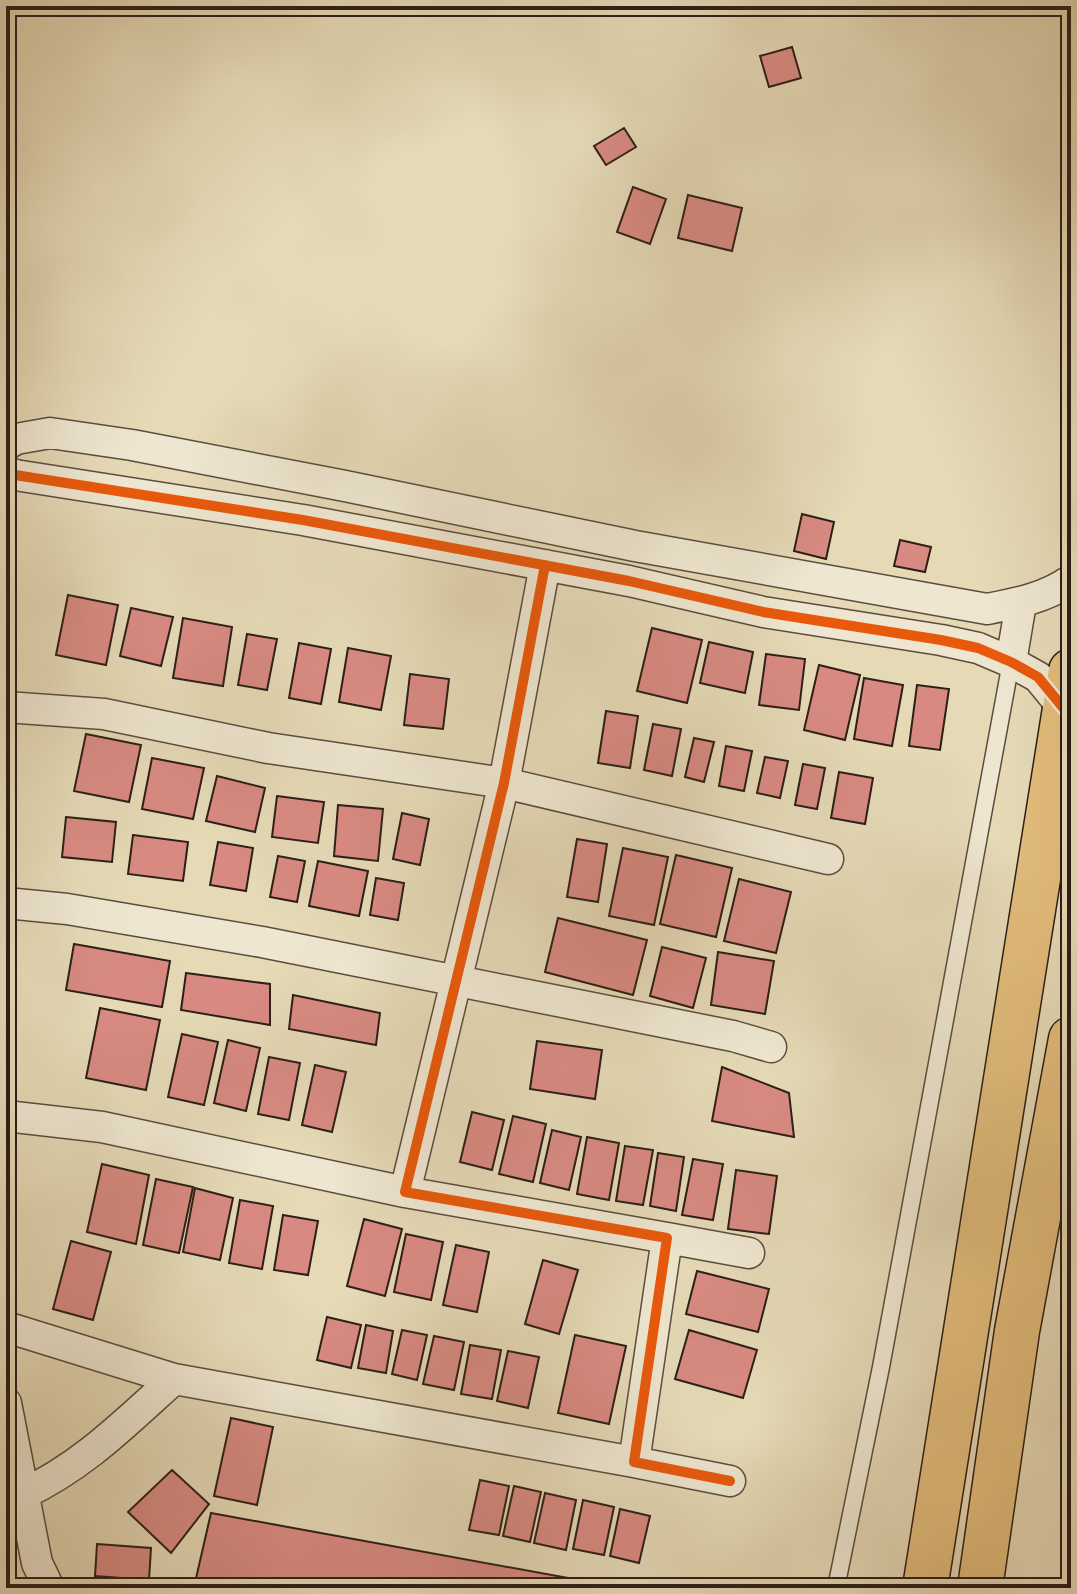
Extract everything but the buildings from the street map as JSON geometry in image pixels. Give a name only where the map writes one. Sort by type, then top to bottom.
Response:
[{"type":"highway","points":[[925,1588],[1068,690]]},
{"type":"highway","points":[[980,1588],[1017,1331],[1071,1039]]},
{"type":"street","points":[[6,445],[16,439],[50,433],[132,445],[635,546],[987,609],[1021,603],[1056,590],[1071,580]]},
{"type":"street","points":[[6,471],[15,475],[303,520],[629,581],[763,612],[941,640],[978,648],[1068,690]]},
{"type":"street","points":[[452,548],[459,510]]},
{"type":"street","points":[[629,581],[635,546]]},
{"type":"street","points":[[405,1192],[504,783],[545,565]]},
{"type":"street","points":[[1011,662],[1021,603]]},
{"type":"street","points":[[6,707],[104,714],[268,748],[504,783],[828,859]]},
{"type":"street","points":[[6,903],[67,909],[262,942],[733,1036],[771,1047]]},
{"type":"street","points":[[6,1116],[102,1127],[405,1192],[749,1253]]},
{"type":"street","points":[[634,1462],[667,1238]]},
{"type":"street","points":[[6,1327],[174,1379],[730,1481]]},
{"type":"street","points":[[23,1494],[56,1478],[99,1446],[174,1379]]},
{"type":"street","points":[[6,1403],[37,1563],[49,1588]]},
{"type":"lane","points":[[836,1588],[881,1367],[1011,662]]},
{"type":"cycle path","points":[[6,471],[15,475],[303,520],[629,581],[763,612],[978,648],[1038,677],[1065,710]]},
{"type":"cycle path","points":[[545,565],[504,783],[405,1192],[667,1238],[634,1462],[730,1481]]}]
